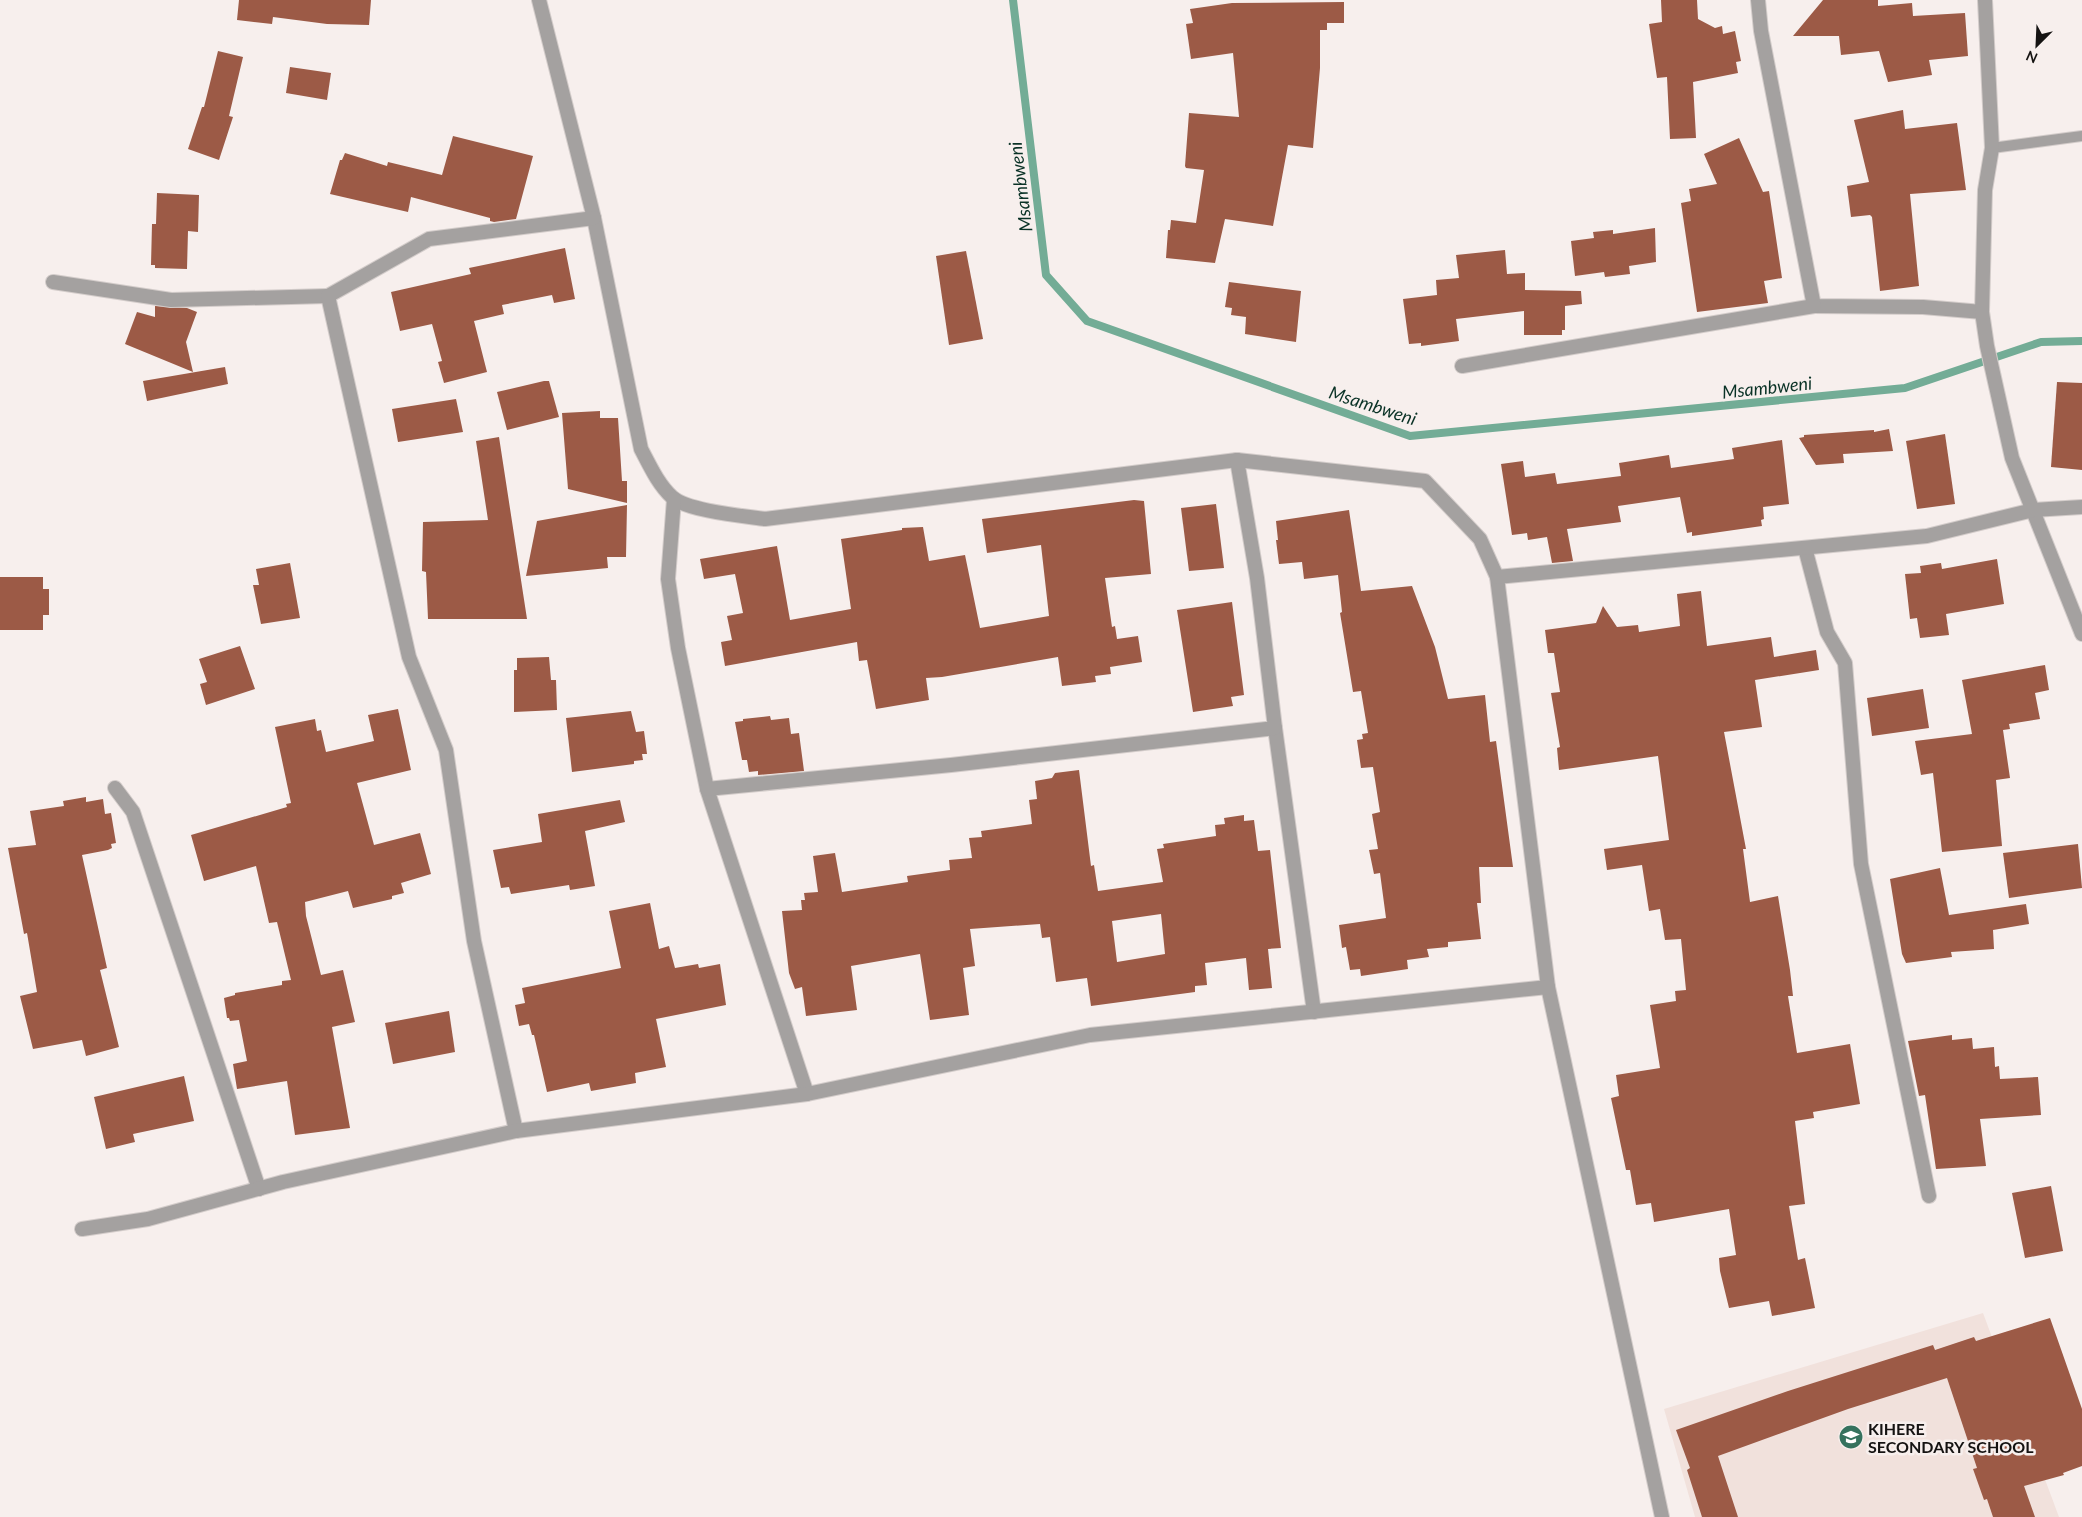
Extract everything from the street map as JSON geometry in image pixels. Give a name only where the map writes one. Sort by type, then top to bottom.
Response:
[{"type":"street","points":[[539,0],[594,218],[642,449],[656,478],[674,499],[714,512],[765,519],[1237,460],[1425,481],[1480,539],[1497,577],[1548,987],[1662,1517]]},
{"type":"street","points":[[1758,0],[1761,32],[1814,306]]},
{"type":"street","points":[[1985,0],[1992,148],[1985,190],[1982,312],[1987,346],[2012,458],[2082,634]]},
{"type":"street","points":[[53,282],[171,300],[328,296],[429,239],[594,218]]},
{"type":"street","points":[[328,296],[409,657],[446,750],[474,941],[516,1131]]},
{"type":"street","points":[[1462,366],[1814,306],[1923,307],[1982,312]]},
{"type":"street","points":[[1237,460],[1256,578],[1314,1012]]},
{"type":"street","points":[[674,499],[668,578],[678,648],[707,788],[806,1094]]},
{"type":"street","points":[[1497,577],[1927,536],[2032,510],[2082,507]]},
{"type":"street","points":[[1805,548],[1827,632],[1845,664],[1861,864],[1930,1196]]},
{"type":"street","points":[[707,788],[950,766],[1275,728]]},
{"type":"street","points":[[115,788],[133,812],[259,1189]]},
{"type":"street","points":[[82,1228],[148,1220],[259,1189],[516,1131],[806,1094],[1090,1035],[1548,987]]},
{"type":"lane","points":[[1992,148],[2082,136]]},
{"type":"shaded area","name":"KIHERE SECONDARY SCHOOL","points":[[1983,1313],[2059,1517],[1695,1517],[1664,1409]]},
{"type":"building","points":[[239,0],[371,0],[369,25],[327,24],[273,17],[272,24],[237,20]]},
{"type":"building","points":[[1661,0],[1697,0],[1698,19],[1715,28],[1722,26],[1723,34],[1735,31],[1741,61],[1736,62],[1738,73],[1693,82],[1696,138],[1670,139],[1667,77],[1657,78],[1649,24],[1662,22]]},
{"type":"building","points":[[1823,0],[1878,0],[1878,6],[1912,3],[1913,16],[1965,13],[1968,56],[1929,60],[1932,75],[1888,82],[1879,51],[1841,55],[1839,36],[1793,36]]},
{"type":"building","points":[[1344,2],[1344,23],[1327,23],[1327,30],[1320,30],[1320,68],[1313,148],[1288,145],[1273,226],[1225,219],[1215,263],[1166,258],[1168,230],[1170,230],[1171,220],[1196,223],[1204,170],[1186,168],[1185,166],[1189,113],[1239,117],[1233,53],[1191,59],[1186,24],[1193,23],[1190,9],[1232,3]]},
{"type":"building","points":[[218,51],[243,57],[229,116],[233,117],[219,160],[188,149],[202,107],[204,107]]},
{"type":"building","points":[[290,67],[331,73],[327,100],[286,93]]},
{"type":"building","points":[[1903,110],[1905,129],[1957,123],[1966,190],[1910,194],[1919,286],[1880,291],[1872,217],[1870,215],[1851,217],[1847,186],[1869,182],[1854,120]]},
{"type":"building","points":[[453,136],[533,156],[516,219],[494,222],[490,221],[490,218],[411,197],[408,212],[330,194],[340,160],[342,160],[345,153],[387,166],[388,162],[442,175]]},
{"type":"building","points":[[1739,138],[1763,192],[1769,191],[1782,278],[1764,281],[1768,303],[1697,312],[1681,203],[1691,201],[1689,189],[1717,184],[1704,154]]},
{"type":"building","points":[[157,193],[199,195],[198,232],[188,231],[187,269],[155,268],[155,265],[151,265],[152,224],[156,224]]},
{"type":"building","points":[[1655,228],[1656,262],[1629,266],[1630,274],[1605,277],[1604,272],[1575,276],[1571,241],[1594,238],[1593,232],[1613,230],[1613,234]]},
{"type":"building","points":[[565,248],[575,299],[554,303],[552,295],[502,305],[504,314],[474,321],[487,372],[444,383],[438,362],[442,361],[432,324],[400,331],[391,292],[471,274],[469,268]]},
{"type":"building","points":[[1505,250],[1507,274],[1525,273],[1525,290],[1581,291],[1582,304],[1565,306],[1565,330],[1562,330],[1562,335],[1524,335],[1524,311],[1456,319],[1459,341],[1421,346],[1421,343],[1409,344],[1403,299],[1437,295],[1436,280],[1459,278],[1456,255]]},
{"type":"building","points":[[966,251],[983,339],[949,345],[936,256]]},
{"type":"building","points":[[1229,282],[1301,291],[1296,342],[1245,334],[1246,317],[1231,315],[1232,308],[1225,307]]},
{"type":"building","points":[[155,306],[187,308],[197,312],[186,342],[193,372],[125,344],[137,312],[155,317]]},
{"type":"building","points":[[225,367],[228,384],[147,401],[143,381]]},
{"type":"building","points":[[549,381],[559,417],[507,430],[497,392]]},
{"type":"building","points":[[2057,382],[2082,383],[2082,470],[2051,467]]},
{"type":"building","points":[[456,399],[463,432],[398,442],[392,409]]},
{"type":"building","points":[[600,411],[600,418],[618,418],[622,481],[627,481],[627,503],[568,489],[562,413]]},
{"type":"building","points":[[1889,429],[1893,451],[1843,454],[1844,463],[1816,465],[1799,438],[1804,437],[1804,435],[1874,430],[1874,432]]},
{"type":"building","points":[[1945,434],[1955,504],[1917,509],[1906,441]]},
{"type":"building","points":[[499,437],[527,619],[428,619],[426,572],[422,571],[423,522],[488,520],[476,441]]},
{"type":"building","points":[[1782,440],[1789,504],[1763,507],[1764,519],[1761,520],[1762,526],[1692,536],[1692,532],[1687,533],[1680,497],[1618,506],[1621,522],[1567,529],[1573,561],[1552,563],[1547,537],[1528,540],[1527,533],[1512,535],[1501,464],[1523,461],[1525,477],[1555,473],[1557,484],[1621,476],[1619,463],[1669,455],[1671,468],[1734,459],[1732,448]]},
{"type":"building","points":[[1134,500],[1144,501],[1151,574],[1105,578],[1112,627],[1115,626],[1117,639],[1138,636],[1142,662],[1110,667],[1111,674],[1095,676],[1096,682],[1062,686],[1058,657],[942,677],[926,678],[929,700],[876,709],[867,660],[859,661],[857,642],[725,666],[721,642],[732,640],[727,616],[743,613],[735,574],[704,579],[700,559],[777,546],[790,620],[851,609],[841,539],[902,530],[902,528],[923,527],[929,561],[965,555],[980,628],[1049,616],[1041,545],[987,553],[982,519]]},
{"type":"building","points":[[1216,504],[1224,568],[1189,571],[1181,508]]},
{"type":"building","points":[[627,505],[626,557],[607,557],[608,568],[526,576],[537,521]]},
{"type":"building","points":[[1349,510],[1361,591],[1412,586],[1435,647],[1448,699],[1485,695],[1490,742],[1496,741],[1513,867],[1479,867],[1481,903],[1477,903],[1481,939],[1448,942],[1448,947],[1427,949],[1429,957],[1407,960],[1408,969],[1361,976],[1360,969],[1350,970],[1346,947],[1342,948],[1339,925],[1386,918],[1380,873],[1374,874],[1369,850],[1378,849],[1372,814],[1380,812],[1373,767],[1361,768],[1357,740],[1363,739],[1362,734],[1368,733],[1361,691],[1353,692],[1340,613],[1342,612],[1338,575],[1304,579],[1302,562],[1279,564],[1276,540],[1278,540],[1276,521]]},
{"type":"building","points":[[1997,559],[2004,604],[1946,614],[1949,635],[1920,638],[1917,618],[1910,619],[1905,574],[1921,573],[1920,566],[1941,563],[1942,569]]},
{"type":"building","points":[[290,563],[300,618],[261,624],[253,585],[259,585],[256,569]]},
{"type":"building","points":[[0,577],[43,577],[43,589],[49,589],[49,615],[43,615],[43,630],[0,630]]},
{"type":"building","points":[[1701,591],[1707,646],[1771,637],[1774,657],[1816,650],[1819,670],[1755,680],[1762,727],[1724,732],[1746,849],[1743,849],[1750,902],[1778,896],[1790,970],[1793,996],[1788,996],[1797,1053],[1850,1044],[1860,1104],[1813,1112],[1814,1118],[1795,1121],[1805,1204],[1789,1206],[1798,1260],[1805,1258],[1815,1308],[1772,1316],[1769,1301],[1729,1308],[1720,1271],[1719,1258],[1736,1255],[1729,1209],[1654,1222],[1651,1203],[1636,1205],[1630,1170],[1626,1170],[1611,1098],[1619,1096],[1616,1075],[1660,1068],[1650,1005],[1676,1001],[1675,991],[1686,990],[1681,939],[1665,940],[1660,909],[1649,911],[1642,865],[1607,870],[1604,849],[1669,840],[1658,756],[1559,770],[1557,748],[1560,747],[1551,693],[1560,692],[1554,653],[1548,653],[1545,630],[1596,623],[1603,606],[1617,627],[1638,625],[1639,632],[1680,626],[1677,594]]},
{"type":"building","points":[[1232,602],[1244,695],[1231,697],[1233,706],[1193,712],[1177,610]]},
{"type":"building","points":[[240,646],[255,689],[206,705],[200,684],[207,682],[199,659]]},
{"type":"building","points":[[549,657],[551,680],[556,680],[557,710],[514,712],[514,670],[517,670],[517,658]]},
{"type":"building","points":[[2045,665],[2049,690],[2035,693],[2040,719],[2009,724],[2010,729],[2003,730],[2010,778],[1996,780],[2002,846],[1942,852],[1933,773],[1921,775],[1915,741],[1972,734],[1962,680]]},
{"type":"building","points":[[1923,689],[1929,728],[1872,736],[1867,698]]},
{"type":"building","points":[[398,709],[411,770],[357,783],[374,845],[420,833],[431,874],[401,883],[404,893],[392,896],[392,899],[353,908],[348,891],[305,902],[306,916],[321,975],[343,970],[355,1022],[332,1027],[350,1128],[295,1135],[287,1081],[237,1089],[233,1064],[247,1061],[239,1020],[230,1021],[227,1018],[224,998],[235,995],[235,993],[282,985],[282,981],[291,980],[277,922],[269,923],[256,866],[204,881],[191,835],[287,807],[286,804],[291,803],[275,727],[315,719],[317,731],[321,730],[326,752],[374,741],[368,715]]},
{"type":"building","points":[[631,711],[636,732],[644,731],[647,754],[642,754],[643,760],[634,761],[634,764],[572,772],[566,718]]},
{"type":"building","points":[[770,716],[771,720],[789,718],[791,734],[799,733],[804,771],[758,775],[758,771],[749,772],[747,760],[742,760],[735,722],[743,721],[743,719]]},
{"type":"building","points":[[1079,770],[1091,866],[1094,865],[1098,891],[1163,882],[1157,849],[1164,848],[1163,844],[1216,836],[1215,825],[1225,824],[1224,818],[1244,815],[1244,821],[1254,820],[1258,851],[1270,850],[1281,948],[1268,949],[1272,988],[1249,990],[1246,958],[1205,963],[1207,985],[1195,986],[1195,992],[1091,1006],[1087,978],[1056,982],[1050,937],[1042,938],[1040,924],[970,929],[975,966],[963,968],[969,1015],[930,1020],[920,954],[851,966],[857,1010],[806,1016],[802,987],[795,989],[789,973],[782,911],[802,910],[801,900],[805,900],[804,893],[818,892],[813,856],[835,853],[842,892],[908,882],[907,876],[950,870],[949,860],[972,858],[969,838],[982,837],[981,831],[1032,824],[1029,800],[1037,799],[1035,781],[1052,778],[1055,773]],"holes":[[[1161,914],[1165,954],[1117,962],[1112,921]]]},
{"type":"building","points":[[86,797],[86,802],[103,799],[105,814],[111,813],[116,843],[111,844],[112,848],[108,850],[82,855],[107,968],[100,970],[119,1047],[86,1056],[82,1040],[33,1049],[20,996],[37,992],[27,933],[24,934],[8,848],[36,845],[30,811],[64,806],[63,801]]},
{"type":"building","points":[[620,800],[625,822],[585,831],[595,886],[570,890],[569,885],[511,894],[509,887],[501,888],[493,850],[542,842],[538,814]]},
{"type":"building","points":[[2078,844],[2082,888],[2009,898],[2003,853]]},
{"type":"building","points":[[1940,868],[1949,915],[2026,904],[2029,924],[1993,930],[1994,949],[1951,952],[1952,957],[1906,963],[1902,954],[1890,879]]},
{"type":"building","points":[[650,903],[659,949],[669,946],[675,968],[698,964],[699,968],[720,964],[726,1005],[656,1019],[666,1067],[635,1073],[636,1083],[591,1091],[589,1083],[547,1092],[534,1035],[532,1035],[529,1024],[519,1026],[515,1005],[525,1003],[522,988],[621,968],[609,911]]},
{"type":"building","points":[[449,1011],[455,1052],[393,1064],[385,1023]]},
{"type":"building","points":[[1952,1035],[1952,1040],[1972,1038],[1973,1049],[1994,1047],[1995,1067],[1999,1066],[2000,1079],[2038,1077],[2041,1115],[1980,1119],[1986,1166],[1936,1169],[1925,1095],[1919,1096],[1908,1041]]},
{"type":"building","points":[[184,1076],[194,1121],[133,1134],[135,1142],[106,1149],[94,1097]]},
{"type":"building","points":[[2051,1186],[2063,1251],[2025,1258],[2012,1193]]},
{"type":"building","points":[[2050,1318],[2082,1409],[2082,1466],[2063,1473],[2064,1475],[2024,1486],[2035,1517],[1993,1517],[1987,1499],[1984,1500],[1973,1469],[1977,1468],[1947,1378],[1848,1409],[1718,1456],[1738,1517],[1702,1517],[1687,1470],[1690,1468],[1676,1430],[1788,1391],[1933,1345],[1935,1350],[1974,1337],[1976,1341]]},
{"type":"waterway","name":"Msambweni","points":[[1013,0],[1046,275],[1087,321],[1410,436],[1905,388],[2041,342],[2082,341]]},
{"type":"place","name":"KIHERE SECONDARY SCHOOL","points":[[1851,1437]]}]
